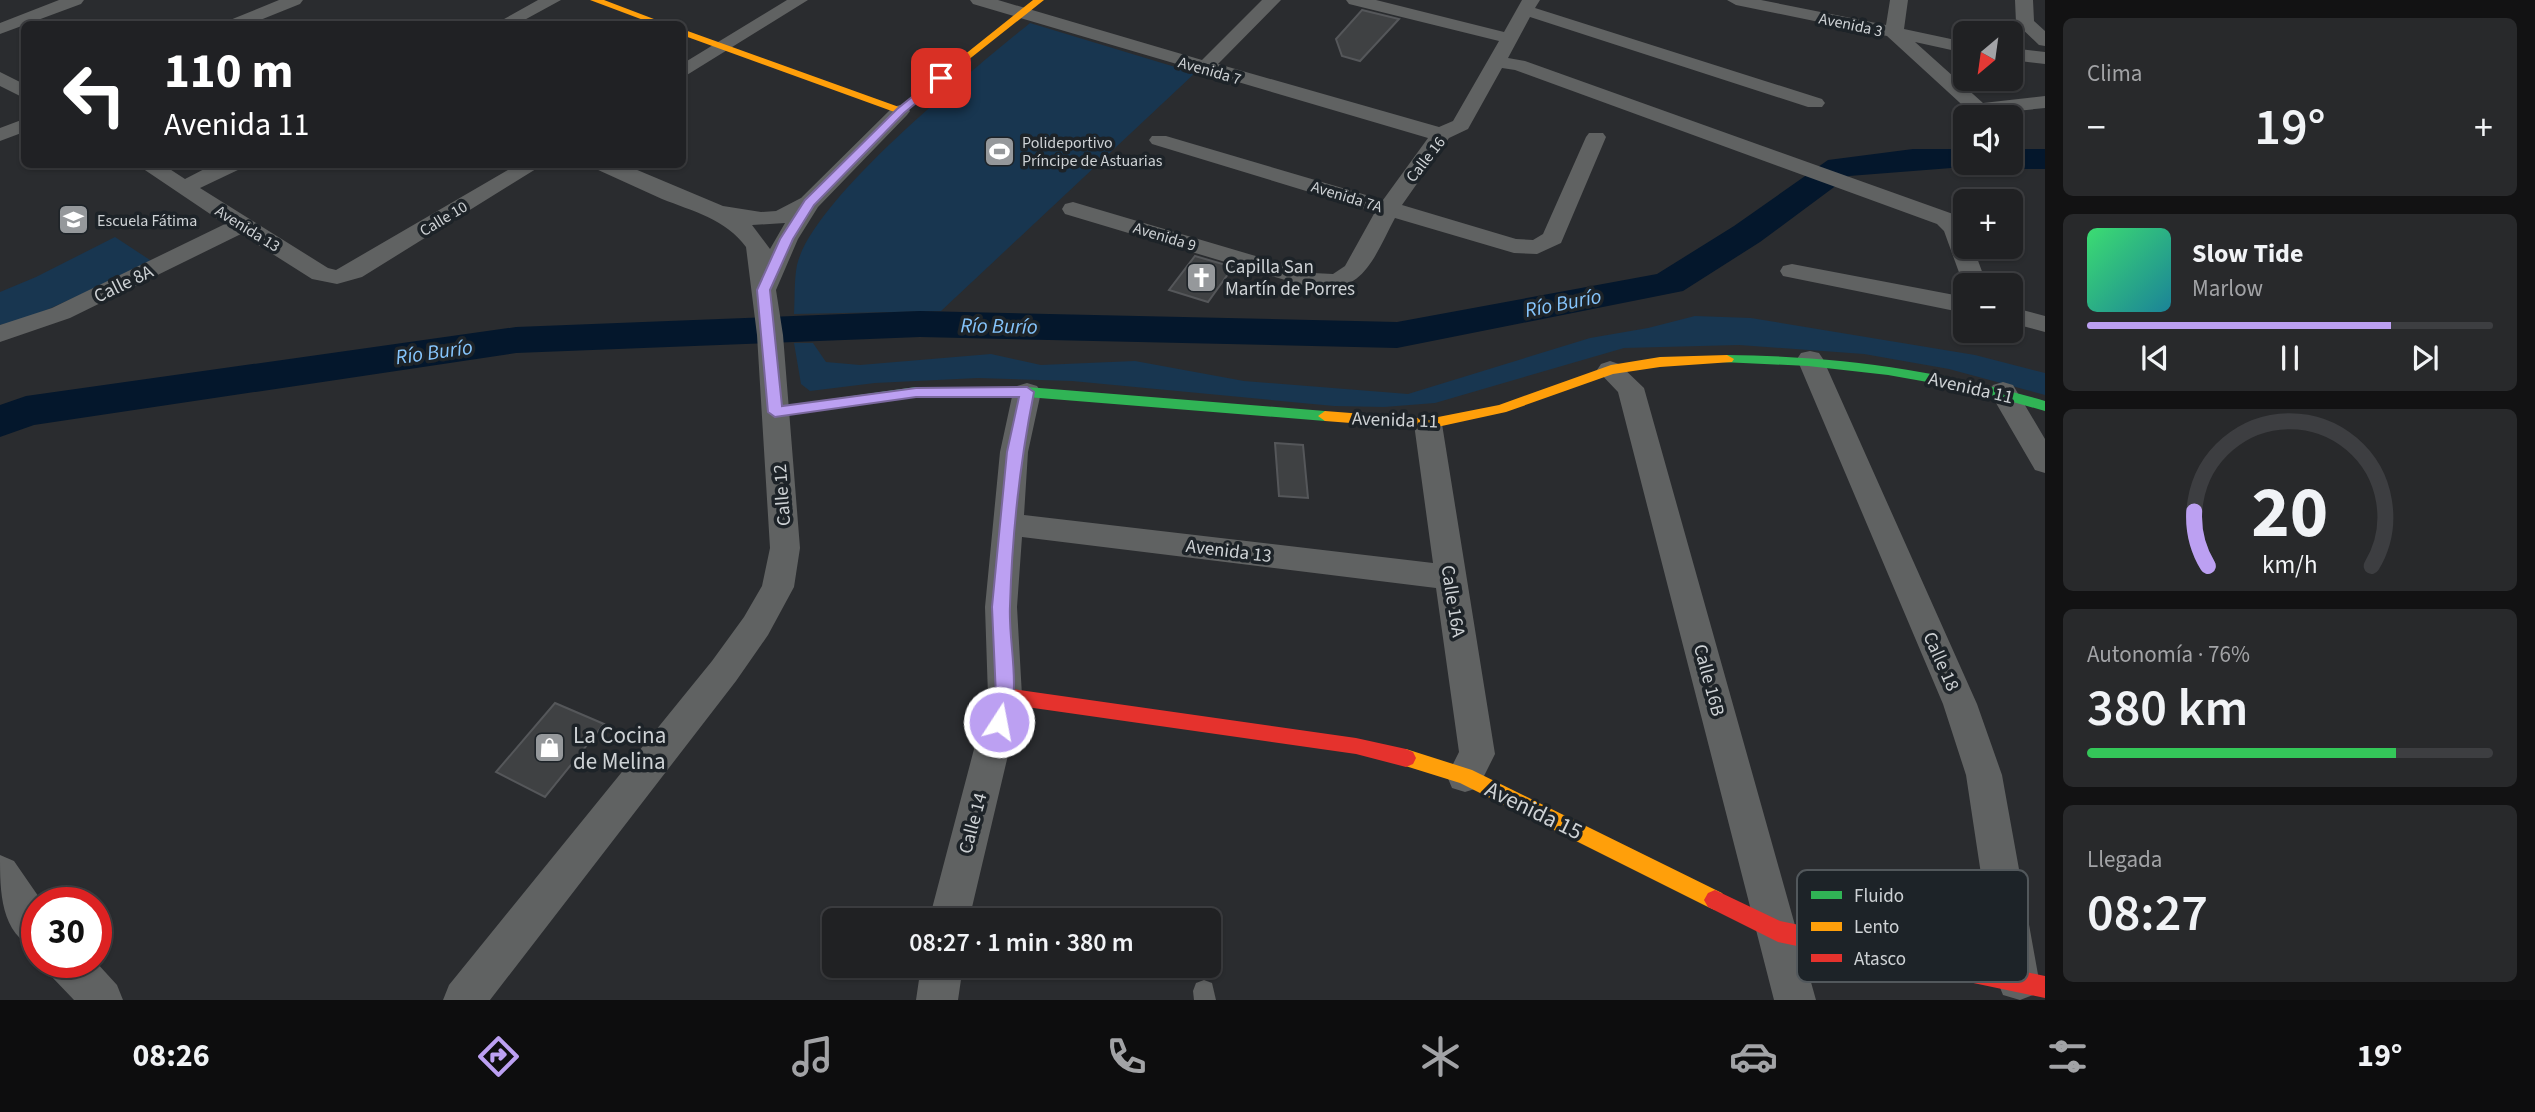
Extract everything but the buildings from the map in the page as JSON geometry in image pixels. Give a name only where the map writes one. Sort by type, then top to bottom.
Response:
[{"type":"street","points":[[0,29],[75,0]]},
{"type":"street","points":[[510,21],[552,0]]},
{"type":"street","points":[[595,0],[654,21]]},
{"type":"street","points":[[686,70],[799,0]]},
{"type":"street","name":"Avenida 7","points":[[979,0],[1204,68],[1441,134]]},
{"type":"street","points":[[764,298],[786,239],[809,202],[900,111],[1039,0]]},
{"type":"street","points":[[1204,68],[1272,0]]},
{"type":"street","points":[[1355,0],[1508,38]]},
{"type":"street","name":"Avenida 3","points":[[1736,0],[1953,45]]},
{"type":"street","points":[[1899,0],[1894,33],[1978,110],[2045,102]]},
{"type":"street","points":[[2024,0],[2025,23],[2045,41]]},
{"type":"street","points":[[242,5],[271,20],[301,2]]},
{"type":"street","points":[[1528,5],[1815,103]]},
{"type":"street","name":"Calle 16","points":[[1338,281],[1354,270],[1388,209],[1441,134],[1461,125],[1528,5]]},
{"type":"street","points":[[686,33],[900,111]]},
{"type":"street","points":[[2023,55],[2045,58]]},
{"type":"street","points":[[1496,62],[1518,65],[1945,219],[1955,229],[1971,273]]},
{"type":"street","points":[[0,78],[21,90]]},
{"type":"street","points":[[0,123],[21,114]]},
{"type":"street","points":[[0,135],[21,126]]},
{"type":"street","name":"Avenida 7A","points":[[1158,140],[1514,246],[1536,247],[1553,238],[1595,137]]},
{"type":"street","name":"Avenida 13","points":[[152,168],[321,275],[337,277],[353,272]]},
{"type":"street","points":[[184,188],[224,168]]},
{"type":"street","name":"Calle 10","points":[[353,272],[527,168]]},
{"type":"street","points":[[614,168],[718,212],[752,220],[780,217],[809,202]]},
{"type":"street","name":"Avenida 9","points":[[1073,209],[1311,281],[1338,281]]},
{"type":"street","points":[[718,212],[747,232],[758,247],[764,298]]},
{"type":"street","name":"Calle 8A","points":[[0,334],[61,313],[242,224]]},
{"type":"street","points":[[1792,271],[1953,302]]},
{"type":"street","name":"Calle 12","points":[[464,1000],[724,671],[756,626],[778,587],[785,548],[770,335],[764,298]]},
{"type":"street","points":[[2023,318],[2045,324]]},
{"type":"street","name":"Avenida 11","points":[[775,412],[916,392],[1027,392],[1428,424],[1483,414],[1610,370],[1681,359],[1810,359],[1948,379],[2003,391],[2045,406]]},
{"type":"street","name":"Calle 18","points":[[1810,359],[1960,704],[1984,775],[2005,870]]},
{"type":"street","name":"Calle 16B","points":[[1610,370],[1632,388],[1795,1000]]},
{"type":"street","points":[[2003,391],[2045,463]]},
{"type":"street","name":"Calle 14","points":[[951,908],[1005,696],[1001,607],[1014,452],[1027,392]]},
{"type":"street","name":"Calle 16A","points":[[1428,424],[1477,754],[1465,776]]},
{"type":"street","name":"Avenida 13","points":[[1008,524],[1451,577]]},
{"type":"street","name":"Avenida 15","points":[[1005,696],[1356,746],[1410,759],[1465,776],[1778,931],[1797,935]]},
{"type":"street","points":[[0,874],[21,906]]},
{"type":"street","points":[[82,978],[102,1000]]},
{"type":"street","points":[[937,1000],[940,978]]},
{"type":"shaded area","name":"Polideportivo Príncipe de Astuarias","points":[[1030,23],[1195,73],[941,311],[794,314],[797,265],[809,237],[832,205],[898,136]]},
{"type":"shaded area","points":[[115,237],[153,262],[29,318],[0,325],[0,292]]},
{"type":"shaded area","points":[[1695,316],[1751,318],[1975,355],[2045,373],[2045,395],[1949,369],[1864,354],[1739,345],[1624,348],[1435,403],[1384,407],[1334,406],[1072,381],[978,378],[875,383],[810,391],[801,384],[794,343],[813,343],[826,362],[860,365],[991,354],[1041,365],[1135,361],[1244,381],[1408,394],[1590,338],[1648,328]]},
{"type":"waterway","name":"Río Burío","points":[[0,422],[26,411],[516,340],[920,324],[1397,335],[1669,283],[1747,234],[1840,167],[1913,159],[1953,159]]},
{"type":"waterway","name":"Río Burío","points":[[2023,159],[2045,159]]},
{"type":"traffic: fast","points":[[1727,359],[1808,362],[1888,370],[1967,385],[2045,406]]},
{"type":"traffic: fast","points":[[775,412],[916,392],[1027,392],[1325,416]]},
{"type":"traffic: slow","points":[[595,0],[654,21]]},
{"type":"traffic: slow","points":[[686,33],[900,111],[1039,0]]},
{"type":"traffic: slow","points":[[1325,416],[1428,424],[1501,409],[1611,370],[1660,362],[1727,359]]},
{"type":"traffic: slow","points":[[1406,758],[1465,776],[1715,900]]},
{"type":"traffic: jam","points":[[1005,696],[1356,746],[1406,758]]},
{"type":"traffic: jam","points":[[1715,900],[1778,931],[1797,935]]},
{"type":"traffic: jam","points":[[2021,982],[2045,987]]},
{"type":"place","name":"Polideportivo Príncipe de Astuarias","points":[[999,151]]},
{"type":"place","name":"Escuela Fátima","points":[[74,220]]},
{"type":"place","name":"Capilla San Martín de Porres","points":[[1202,277]]},
{"type":"place","name":"La Cocina de Melina","points":[[550,748]]},
{"type":"route","points":[[941,78],[900,111],[809,202],[786,239],[764,290],[765,306],[770,335],[775,412],[916,392],[1027,392],[1014,452],[1001,607],[1005,696],[999,722]]}]
